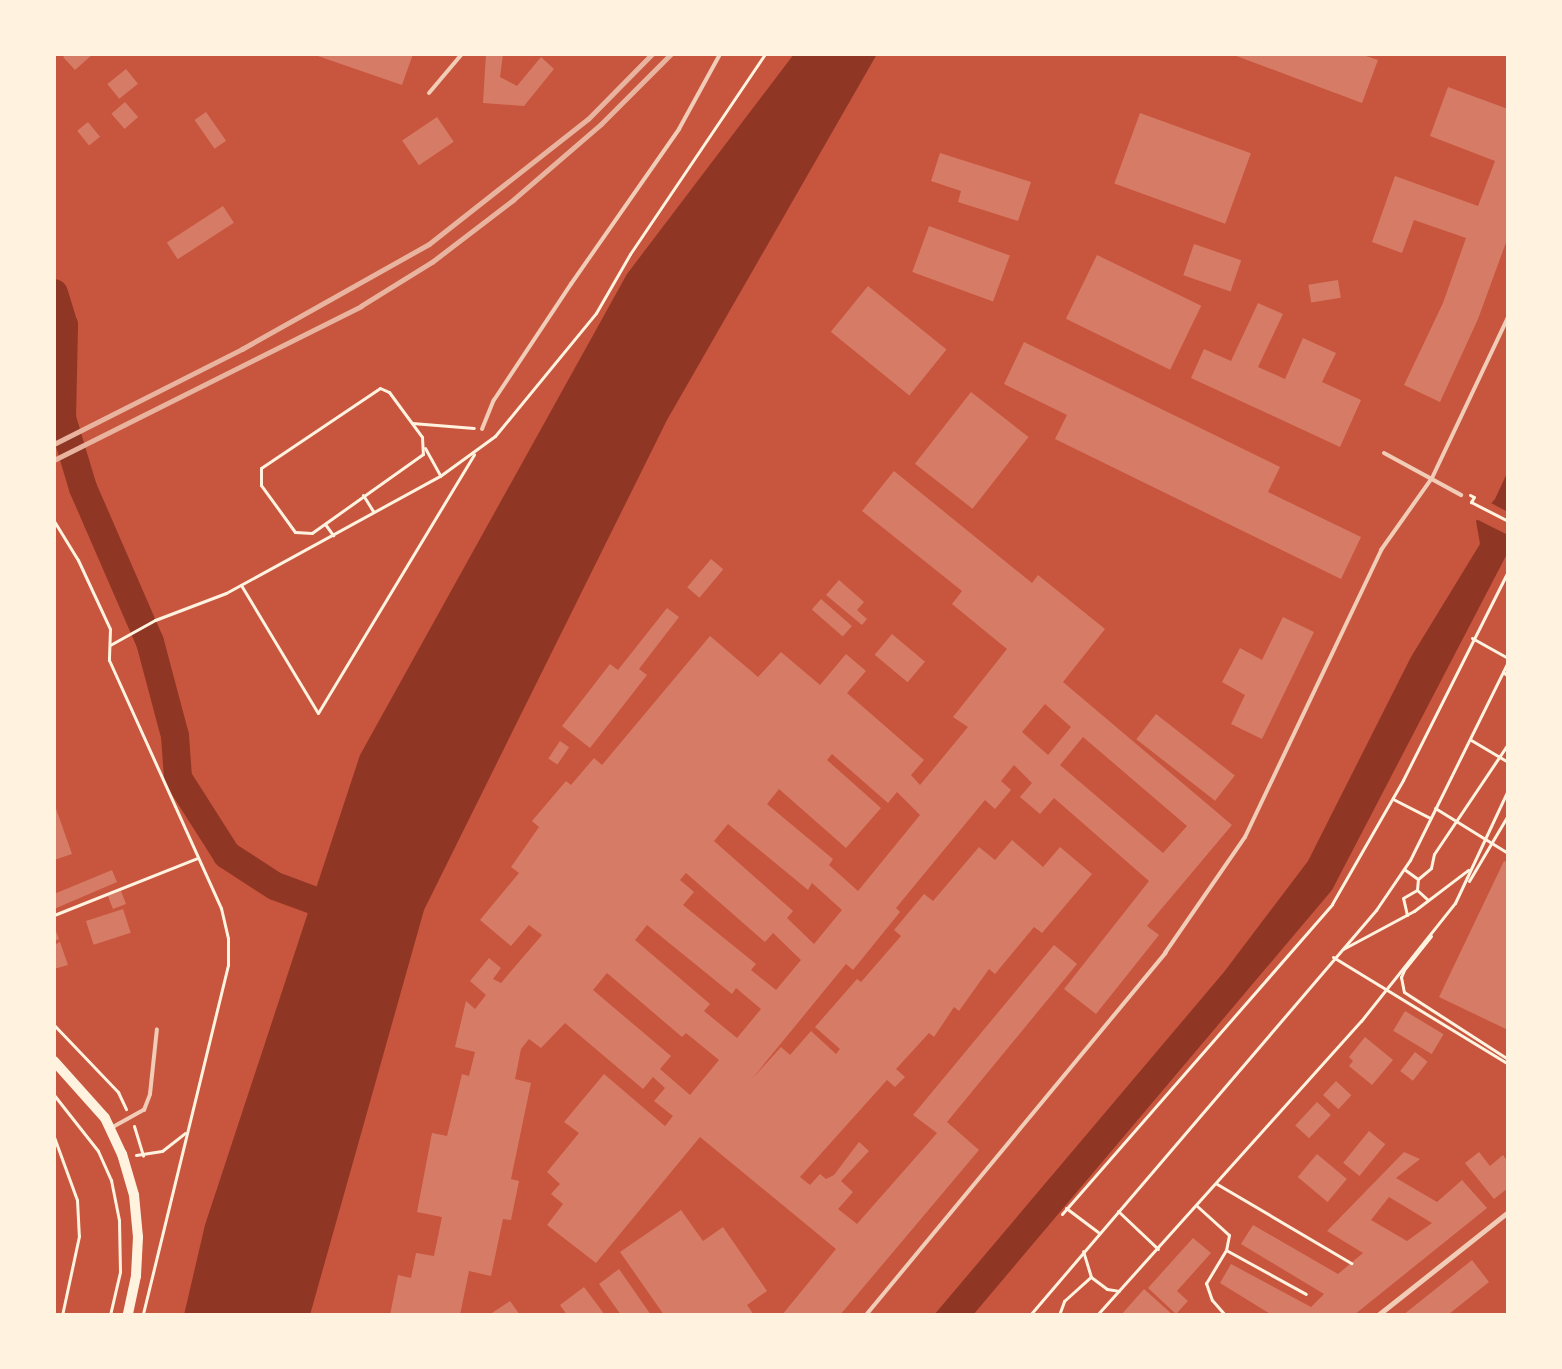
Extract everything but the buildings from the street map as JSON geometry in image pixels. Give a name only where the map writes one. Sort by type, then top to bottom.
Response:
[{"type":"main road","points":[[54,1061],[77,1083],[111,1129],[122,1154],[134,1195],[138,1237],[136,1276],[128,1315]]},
{"type":"street","points":[[1378,1315],[1508,1212]]},
{"type":"lane","points":[[429,93],[462,54]]},
{"type":"lane","points":[[482,429],[494,400],[564,293],[679,129],[720,54]]},
{"type":"lane","points":[[866,1315],[1165,953],[1245,837],[1381,549],[1432,478],[1508,317]]},
{"type":"lane","points":[[1384,453],[1461,495]]},
{"type":"lane","points":[[111,1129],[131,1120],[144,1110],[150,1094],[157,1029]]},
{"type":"path","points":[[425,448],[419,459],[325,524],[306,534],[295,532],[261,485],[259,474],[264,465],[380,388],[389,392],[412,423],[440,476]]},
{"type":"path","points":[[412,423],[482,429],[495,436]]},
{"type":"path","points":[[241,585],[318,712],[475,453]]},
{"type":"path","points":[[1470,495],[1474,497],[1472,502],[1508,521]]},
{"type":"path","points":[[363,496],[373,512]]},
{"type":"path","points":[[54,521],[78,560],[110,629],[109,660],[221,908],[228,965],[185,1133],[143,1315]]},
{"type":"path","points":[[325,524],[333,535]]},
{"type":"path","points":[[1062,1214],[1332,904],[1393,799],[1472,638],[1508,571]]},
{"type":"path","points":[[110,645],[132,630],[154,620]]},
{"type":"path","points":[[1029,1315],[1256,1053],[1338,951],[1376,910],[1404,869],[1471,740],[1508,660],[1472,638]]},
{"type":"path","points":[[1503,672],[1508,676]]},
{"type":"path","points":[[1471,740],[1508,762]]},
{"type":"path","points":[[1417,890],[1418,879],[1431,868],[1434,854],[1458,823],[1508,744]]},
{"type":"path","points":[[1097,1315],[1361,1021],[1455,903],[1468,880],[1468,870],[1482,839],[1508,790]]},
{"type":"path","points":[[1393,799],[1430,818]]},
{"type":"path","points":[[1435,808],[1508,853]]},
{"type":"path","points":[[1508,815],[1456,904],[1404,970],[1401,983],[1404,992],[1424,1008],[1508,1059]]},
{"type":"path","points":[[54,915],[197,858]]},
{"type":"path","points":[[1404,869],[1418,879]]},
{"type":"path","points":[[1338,951],[1407,915],[1468,870]]},
{"type":"path","points":[[1417,890],[1428,900]]},
{"type":"path","points":[[1407,915],[1403,898],[1417,890]]},
{"type":"path","points":[[1333,957],[1508,1064]]},
{"type":"path","points":[[54,1025],[118,1092],[131,1120],[143,1156]]},
{"type":"path","points":[[54,1095],[98,1151],[111,1180],[119,1220],[120,1272],[110,1315]]},
{"type":"path","points":[[122,1154],[143,1156],[162,1150],[185,1133]]},
{"type":"path","points":[[54,1137],[77,1200],[79,1236],[62,1315]]},
{"type":"path","points":[[1217,1184],[1351,1263]]},
{"type":"path","points":[[1197,1206],[1228,1235],[1226,1250],[1206,1283],[1212,1300],[1225,1315]]},
{"type":"path","points":[[1066,1208],[1098,1233]]},
{"type":"path","points":[[1118,1210],[1158,1249]]},
{"type":"path","points":[[1083,1250],[1091,1276],[1107,1289],[1119,1291]]},
{"type":"path","points":[[1226,1250],[1306,1294]]},
{"type":"path","points":[[1059,1315],[1064,1301],[1091,1276]]},
{"type":"shaded area","points":[[794,54],[877,54],[667,420],[424,910],[310,1315],[184,1315],[205,1225],[360,755],[627,274]]},
{"type":"shaded area","points":[[1508,471],[1508,552],[1332,890],[973,1315],[934,1315],[1224,972],[1308,861],[1411,657],[1480,544],[1476,521],[1495,499]]},
{"type":"pier","points":[[1489,502],[1508,512],[1508,535],[1474,518]]},
{"type":"waterway","points":[[54,293],[64,325],[62,418],[83,488],[150,642],[175,736],[178,778],[227,855],[275,886],[348,913]]},
{"type":"railway","points":[[54,444],[242,349],[429,244],[588,119],[652,54]]},
{"type":"railway","points":[[54,460],[361,306],[432,262],[513,200],[601,124],[671,54]]}]
